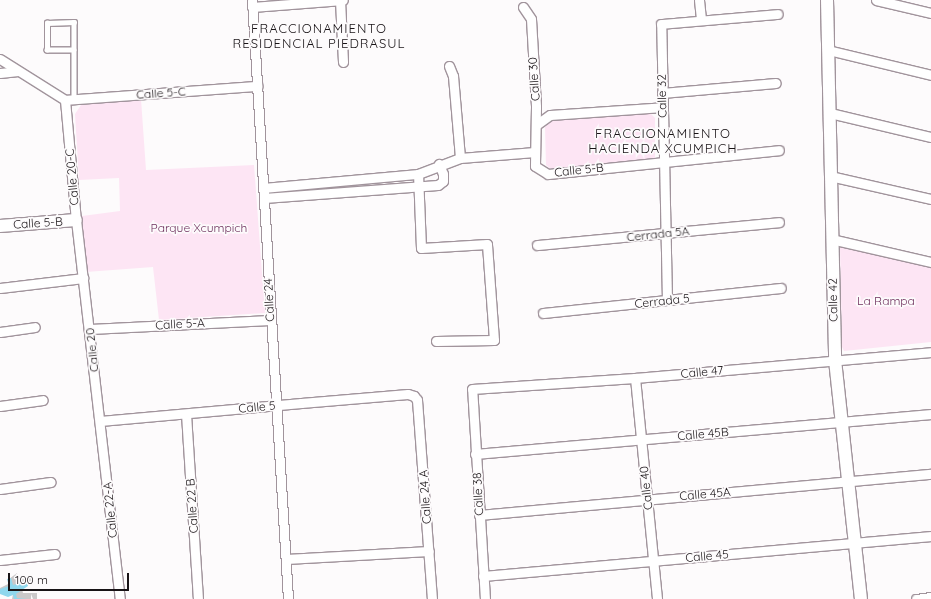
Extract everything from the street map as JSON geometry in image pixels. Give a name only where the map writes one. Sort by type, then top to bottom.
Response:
[{"type":"street","points":[[340,0],[343,62]]},
{"type":"street","points":[[252,3],[343,0]]},
{"type":"street","points":[[699,0],[701,20],[778,14]]},
{"type":"street","name":"Calle 42","points":[[827,0],[835,360],[861,599]]},
{"type":"street","points":[[876,0],[931,13]]},
{"type":"street","name":"Calle 24","points":[[252,3],[275,405],[288,599]]},
{"type":"street","name":"Calle 30","points":[[523,7],[531,19],[536,125],[535,152]]},
{"type":"street","name":"Calle 32","points":[[667,300],[661,24],[701,20]]},
{"type":"street","points":[[828,50],[931,74]]},
{"type":"street","points":[[0,59],[18,71],[70,100]]},
{"type":"street","points":[[449,66],[453,76],[460,158]]},
{"type":"street","points":[[0,74],[18,71]]},
{"type":"street","points":[[662,93],[776,83]]},
{"type":"street","name":"Calle 5-C","points":[[70,100],[257,86]]},
{"type":"street","name":"Calle 20-C","points":[[70,100],[76,220],[83,278]]},
{"type":"street","points":[[536,125],[550,114],[663,107]]},
{"type":"street","points":[[830,113],[931,137]]},
{"type":"street","points":[[664,162],[779,150]]},
{"type":"street","points":[[263,188],[418,174],[439,164],[460,158],[535,152]]},
{"type":"street","name":"Calle 5-B","points":[[535,152],[535,166],[548,174],[664,162]]},
{"type":"street","points":[[264,198],[438,185],[443,181],[439,164]]},
{"type":"street","points":[[418,174],[421,248],[487,244],[494,340],[436,341]]},
{"type":"street","points":[[830,176],[931,199]]},
{"type":"street","name":"Calle 5-B","points":[[0,226],[76,220]]},
{"type":"street","name":"Cerrada 5A","points":[[537,246],[779,222]]},
{"type":"street","points":[[832,238],[931,262]]},
{"type":"street","points":[[0,288],[83,278]]},
{"type":"street","name":"Calle 20","points":[[83,278],[100,422]]},
{"type":"street","name":"Cerrada 5","points":[[543,313],[781,288]]},
{"type":"street","name":"Calle 5-A","points":[[90,329],[270,320]]},
{"type":"street","points":[[0,332],[35,327]]},
{"type":"street","name":"Calle 47","points":[[472,389],[635,378],[931,352]]},
{"type":"street","name":"Calle 40","points":[[635,378],[657,599]]},
{"type":"street","name":"Calle 38","points":[[472,389],[485,599]]},
{"type":"street","name":"Calle 5","points":[[100,422],[275,405],[408,394],[414,396]]},
{"type":"street","name":"Calle 24 A","points":[[414,396],[417,400],[432,599]]},
{"type":"street","points":[[0,406],[43,400]]},
{"type":"street","name":"Calle 22 B","points":[[186,414],[198,599]]},
{"type":"street","name":"Calle 45B","points":[[476,454],[931,414]]},
{"type":"street","name":"Calle 22-A","points":[[100,422],[120,599]]},
{"type":"street","name":"Calle 45A","points":[[479,515],[931,474]]},
{"type":"street","points":[[0,489],[51,482]]},
{"type":"street","name":"Calle 45","points":[[483,576],[931,536]]},
{"type":"street","points":[[286,559],[429,551]]},
{"type":"street","points":[[0,560],[54,554]]},
{"type":"street","points":[[916,599],[931,597]]},
{"type":"lane","points":[[70,100],[74,50],[74,22],[47,23],[47,50],[74,50]]},
{"type":"green space","name":"Parque Xcumpich","points":[[141,99],[146,170],[254,165],[265,313],[159,320],[153,267],[86,272],[82,216],[120,211],[119,178],[79,180],[75,114],[81,105]]},
{"type":"green space","points":[[650,113],[655,118],[655,158],[552,170],[546,165],[545,127],[552,118]]},
{"type":"green space","name":"La Rampa","points":[[843,246],[931,266],[931,342],[844,351],[842,347],[840,248]]},
{"type":"building","points":[[11,578],[13,585],[27,581],[28,586],[16,594],[17,598],[27,599],[14,599],[13,595],[8,597],[0,594],[0,589],[9,586],[7,579]]},
{"type":"district","name":"FRACCIONAMIENTO RESIDENCIAL PIEDRASUL","points":[[319,36]]},
{"type":"district","name":"FRACCIONAMIENTO HACIENDA XCUMPICH","points":[[663,142]]}]
